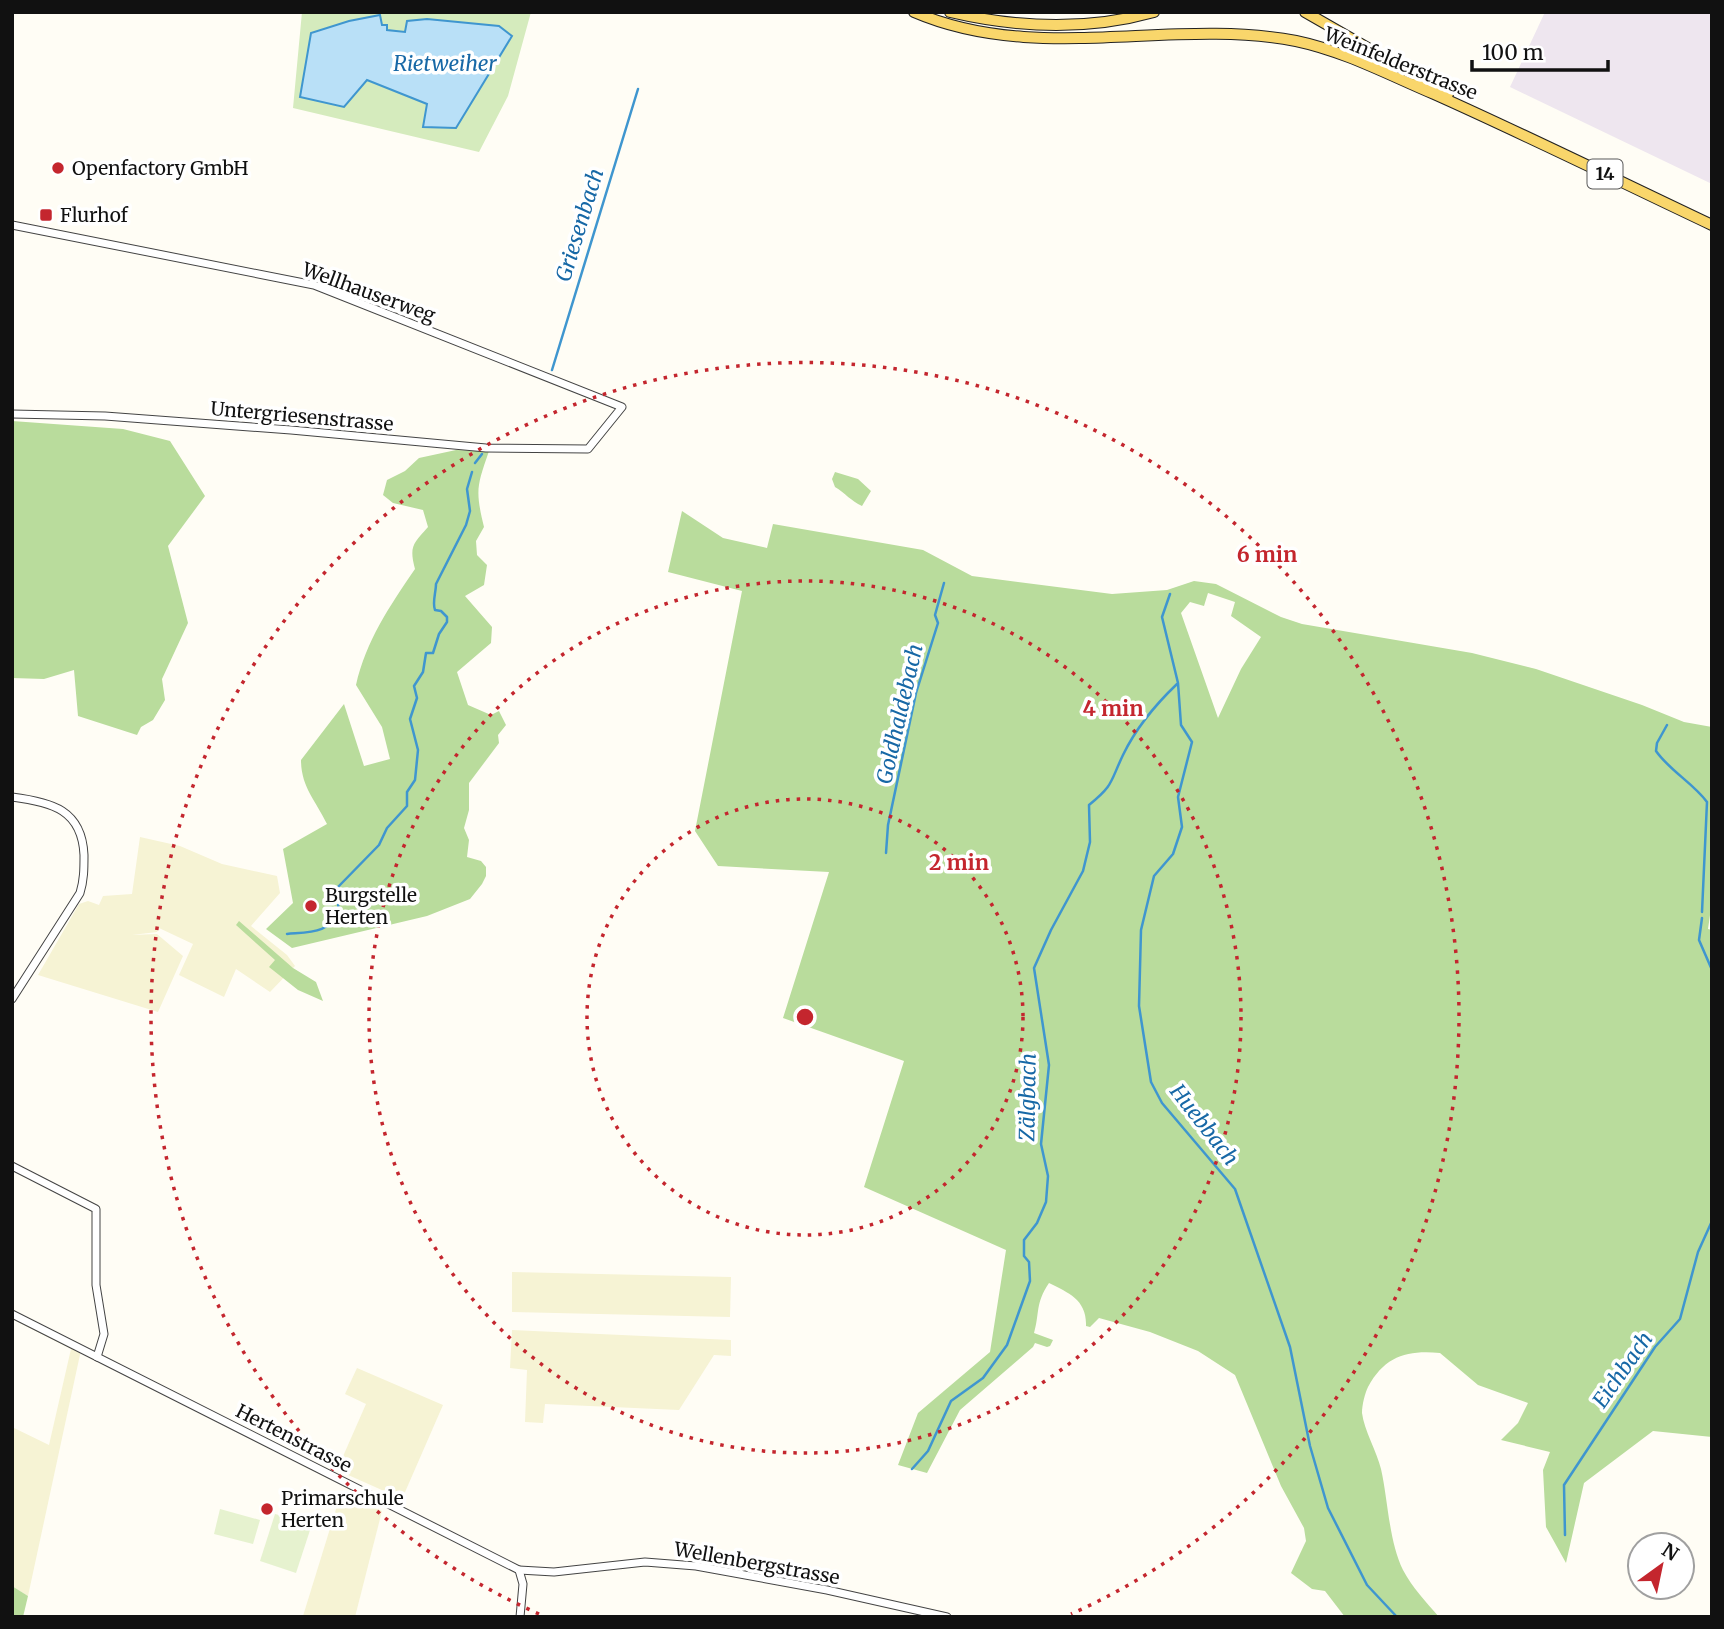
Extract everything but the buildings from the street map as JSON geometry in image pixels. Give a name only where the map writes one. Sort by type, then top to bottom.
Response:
[{"type":"main road","name":"Weinfelderstrasse","points":[[914,12],[965,30],[1006,37],[1077,40],[1200,34],[1269,37],[1299,42],[1368,65],[1499,123],[1712,225]]},
{"type":"main road","points":[[950,12],[1009,24],[1045,26],[1080,25],[1154,12]]},
{"type":"main road","name":"Weinfelderstrasse","points":[[1306,12],[1499,123]]},
{"type":"street","name":"Wellhauserweg","points":[[12,225],[314,285],[622,407],[588,449]]},
{"type":"street","name":"Untergriesenstrasse","points":[[12,414],[105,416],[291,429],[486,448],[588,449]]},
{"type":"street","points":[[12,797],[52,806],[76,820],[83,837],[85,876],[80,893],[12,999]]},
{"type":"street","points":[[12,1166],[96,1209],[96,1285],[104,1334],[97,1357]]},
{"type":"street","name":"Hertenstrasse","points":[[12,1314],[519,1570]]},
{"type":"street","name":"Wellenbergstrasse","points":[[519,1570],[554,1572],[645,1562],[695,1566],[827,1590],[947,1617]]},
{"type":"street","points":[[519,1570],[523,1584],[520,1617]]},
{"type":"shaded area","points":[[1545,12],[1712,12],[1712,184],[1510,87]]},
{"type":"shaded area","points":[[140,837],[180,846],[222,864],[277,876],[280,893],[251,926],[287,955],[295,966],[270,992],[236,969],[224,997],[179,975],[193,944],[159,928],[157,932],[132,935],[157,934],[183,956],[158,1012],[38,975],[79,904],[88,901],[99,905],[103,896],[132,894]]},
{"type":"shaded area","points":[[512,1272],[731,1277],[730,1317],[512,1312]]},
{"type":"shaded area","points":[[12,1314],[81,1350],[28,1596],[12,1586],[12,1427],[49,1445],[71,1349],[12,1319]]},
{"type":"shaded area","points":[[512,1330],[731,1340],[731,1356],[714,1355],[679,1410],[545,1404],[543,1423],[525,1422],[527,1370],[510,1368]]},
{"type":"shaded area","points":[[357,1368],[443,1405],[402,1499],[337,1470],[366,1404],[345,1394]]},
{"type":"shaded area","points":[[341,1493],[382,1511],[355,1617],[303,1616]]},
{"type":"green space","points":[[302,12],[531,12],[508,96],[479,152],[293,108]],"holes":[[[394,32],[405,32],[457,128],[423,127],[427,104],[366,80]]]},
{"type":"green space","points":[[12,421],[123,429],[170,441],[205,496],[168,546],[188,623],[162,679],[165,700],[153,720],[141,727],[137,735],[78,716],[74,670],[44,679],[12,678]]},
{"type":"green space","points":[[456,450],[489,451],[479,488],[484,527],[476,541],[477,555],[487,565],[484,585],[465,596],[492,627],[491,643],[457,672],[468,705],[491,715],[499,711],[506,725],[498,735],[499,743],[469,783],[469,810],[464,828],[469,840],[467,857],[481,861],[486,867],[486,876],[470,899],[427,916],[292,948],[266,929],[293,903],[283,849],[327,824],[306,786],[301,760],[344,704],[364,766],[390,759],[382,727],[356,685],[372,639],[415,569],[412,555],[414,546],[428,527],[423,510],[393,503],[383,495],[387,480],[405,471],[419,458]]},
{"type":"green space","points":[[835,472],[858,479],[871,491],[862,506],[835,487],[832,479]]},
{"type":"green space","points":[[682,511],[723,538],[767,548],[773,524],[923,550],[972,576],[1112,594],[1167,590],[1194,581],[1216,584],[1281,617],[1302,624],[1472,653],[1536,669],[1684,722],[1712,727],[1712,901],[1708,929],[1712,930],[1712,1437],[1653,1431],[1584,1483],[1566,1563],[1546,1527],[1543,1470],[1550,1452],[1501,1440],[1518,1423],[1528,1403],[1478,1385],[1440,1353],[1417,1353],[1398,1357],[1382,1368],[1368,1387],[1362,1413],[1381,1469],[1398,1559],[1411,1582],[1439,1617],[1345,1617],[1325,1591],[1312,1589],[1291,1573],[1306,1541],[1304,1528],[1281,1486],[1235,1375],[1198,1351],[1150,1332],[1099,1318],[1090,1327],[1086,1326],[1086,1317],[1075,1298],[1049,1283],[1040,1303],[1034,1333],[1053,1340],[1050,1346],[1035,1343],[960,1410],[927,1473],[898,1465],[918,1413],[990,1352],[1006,1250],[864,1187],[904,1061],[783,1018],[829,872],[718,866],[695,831],[742,591],[668,572]],"holes":[[[1208,593],[1235,602],[1231,616],[1261,637],[1241,669],[1218,718],[1181,613],[1190,602],[1204,606]]]},
{"type":"green space","points":[[239,921],[293,968],[316,982],[323,1001],[298,990],[269,967],[275,960],[236,925]]},
{"type":"green space","points":[[220,1509],[260,1520],[253,1544],[214,1534]]},
{"type":"green space","points":[[275,1514],[312,1524],[296,1573],[260,1561]]},
{"type":"green space","points":[[12,1586],[28,1596],[23,1617],[12,1617]]},
{"type":"water","name":"Rietweiher","points":[[380,15],[382,25],[387,25],[387,30],[405,32],[407,21],[427,19],[499,26],[512,36],[456,128],[423,127],[427,104],[367,80],[344,107],[300,97],[311,33]]},
{"type":"waterway","name":"Griesenbach","points":[[552,370],[638,89]]},
{"type":"waterway","points":[[475,463],[482,454]]},
{"type":"waterway","name":"Griesenbach","points":[[287,934],[311,932],[330,923],[338,909],[338,887],[379,845],[387,828],[407,806],[407,792],[415,780],[418,750],[410,719],[417,698],[414,686],[423,672],[426,653],[433,653],[439,634],[447,622],[447,617],[434,607],[436,584],[466,525],[470,511],[467,489],[472,472]]},
{"type":"waterway","name":"Goldhaldebach","points":[[886,853],[888,825],[916,693],[938,623],[935,615],[944,583]]},
{"type":"waterway","name":"Huebbach","points":[[1170,594],[1162,617],[1178,683],[1181,725],[1192,742],[1178,797],[1182,827],[1173,854],[1154,876],[1141,930],[1139,1006],[1151,1082],[1162,1103],[1235,1189],[1290,1347],[1310,1446],[1328,1508],[1367,1585],[1397,1617]]},
{"type":"waterway","name":"Zälgbach","points":[[912,1469],[928,1451],[951,1401],[983,1378],[1007,1345],[1030,1281],[1029,1262],[1024,1256],[1024,1240],[1037,1223],[1046,1202],[1048,1176],[1041,1144],[1049,1065],[1034,968],[1083,871],[1090,842],[1089,805],[1110,783],[1140,726],[1177,684]]},
{"type":"waterway","name":"Eichbach","points":[[1667,725],[1657,743],[1656,751],[1707,802],[1702,912]]},
{"type":"waterway","name":"Eichbach","points":[[1702,918],[1699,940],[1712,970]]},
{"type":"waterway","name":"Eichbach","points":[[1565,1535],[1564,1485],[1655,1347],[1680,1319],[1698,1252],[1712,1221]]},
{"type":"place","name":"Openfactory GmbH","points":[[58,168]]},
{"type":"place","name":"Flurhof","points":[[46,215]]},
{"type":"place","name":"Burgstelle Herten","points":[[311,906]]},
{"type":"place","name":"Primarschule Herten","points":[[267,1509]]}]
